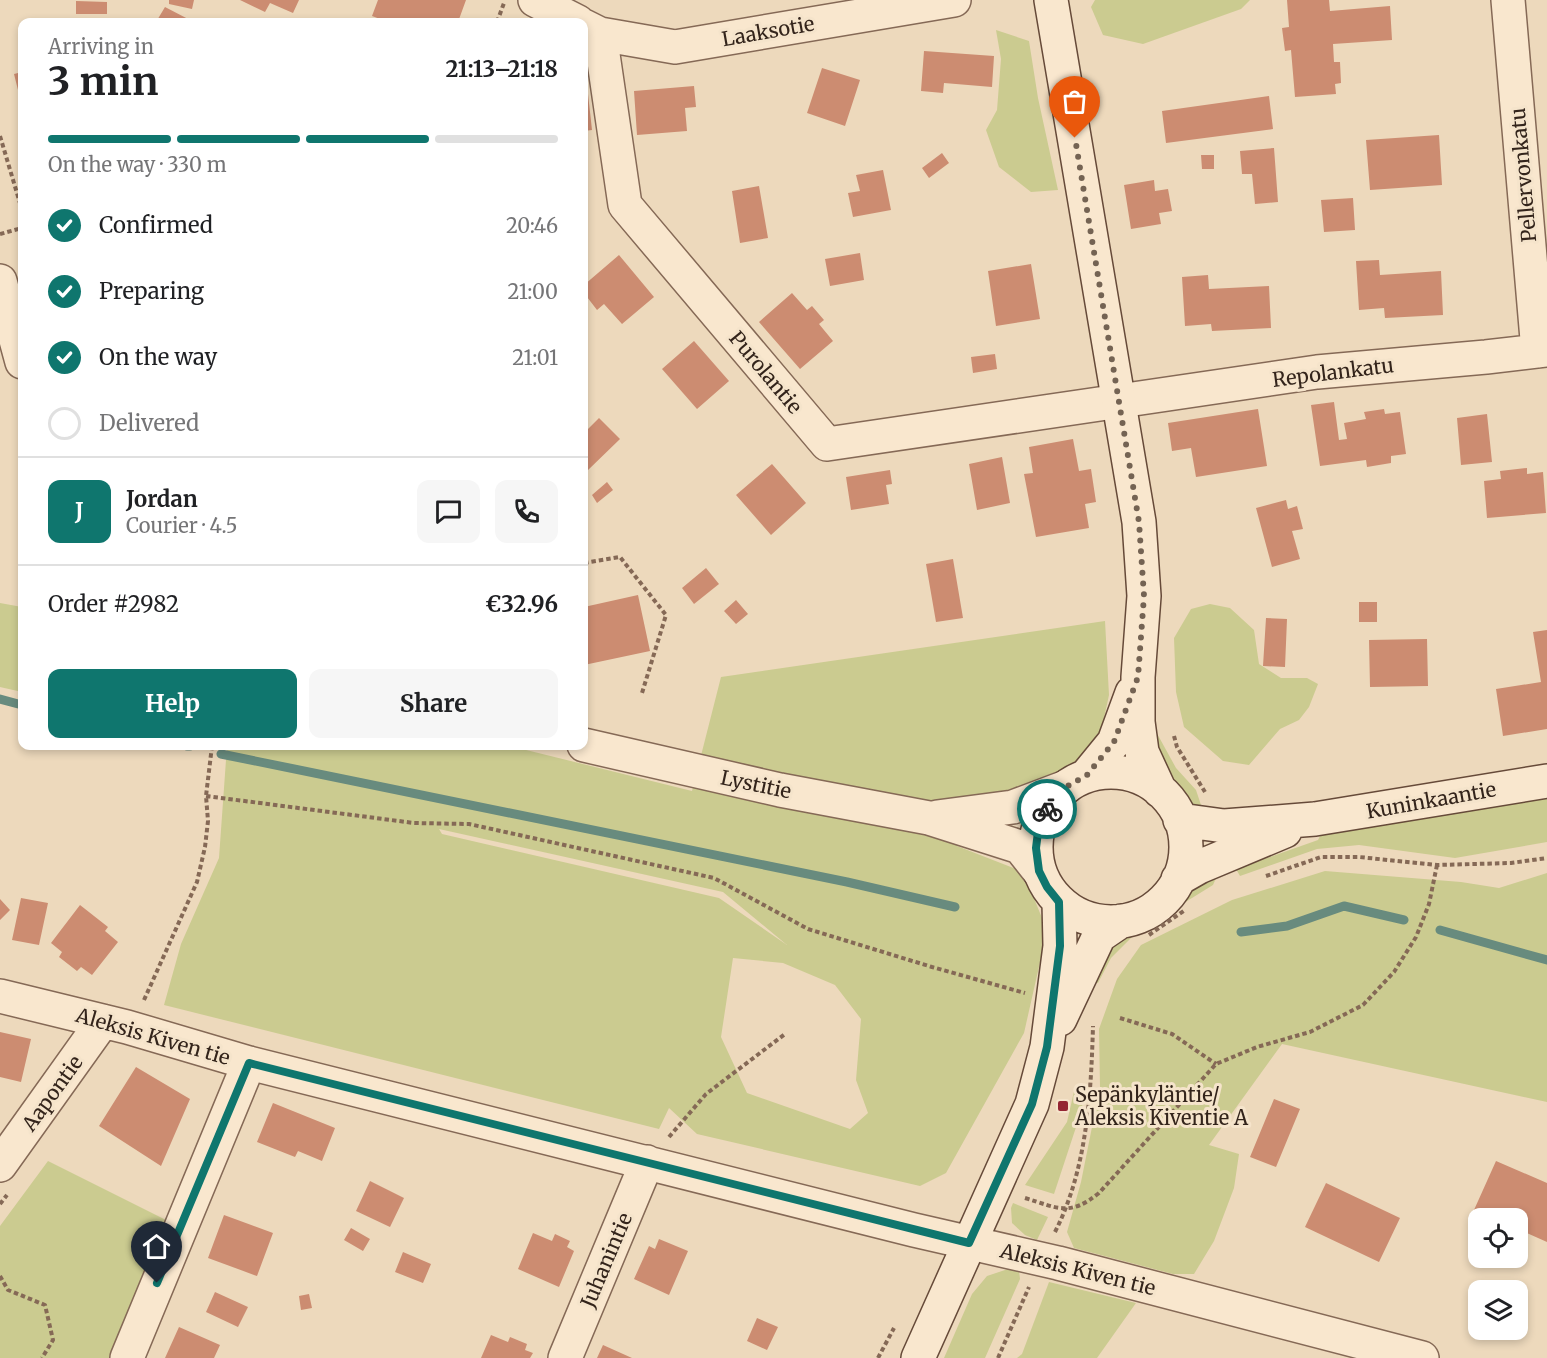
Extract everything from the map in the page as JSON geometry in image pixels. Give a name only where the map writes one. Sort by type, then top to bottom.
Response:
[{"type":"street","name":"Laaksotie","points":[[535,0],[568,18]]},
{"type":"street","name":"Laaksotie","points":[[588,28],[675,47],[954,0]]},
{"type":"street","points":[[1051,0],[1139,522],[1144,596],[1138,677],[1138,722],[1142,752],[1160,790],[1172,804],[1185,835],[1184,893],[1169,894],[1155,908],[1139,916],[1134,929]]},
{"type":"street","name":"Pellervonkatu","points":[[1508,0],[1542,350]]},
{"type":"street","name":"Purolantie","points":[[588,33],[625,205],[826,444],[1119,401]]},
{"type":"street","points":[[0,275],[18,269]]},
{"type":"street","points":[[0,281],[18,347]]},
{"type":"street","name":"Repolankatu","points":[[1119,401],[1317,372],[1542,350]]},
{"type":"street","points":[[1134,929],[1088,919],[1072,912],[1059,902],[1047,887],[1039,871],[1036,848],[1039,824],[1049,804],[1076,781],[1114,742],[1138,677]]},
{"type":"street","name":"Lystitie","points":[[588,746],[780,789],[929,818],[1020,847],[1039,871]]},
{"type":"street","points":[[1076,781],[1107,772],[1125,774],[1143,780],[1160,790]]},
{"type":"street","name":"Lystitie","points":[[929,818],[1013,807],[1076,781]]},
{"type":"street","name":"Kuninkaantie","points":[[1180,820],[1224,826],[1315,819],[1547,781]]},
{"type":"street","name":"Kuninkaantie","points":[[1184,893],[1199,867],[1315,819]]},
{"type":"street","points":[[918,1358],[1032,1104],[1047,1047],[1060,946],[1059,902]]},
{"type":"street","points":[[1047,1047],[1099,936],[1134,929]]},
{"type":"street","name":"Aleksis Kiven tie","points":[[0,996],[103,1021],[249,1063],[657,1151],[969,1243],[1041,1259],[1376,1353],[1422,1358]]},
{"type":"street","name":"Aapontie","points":[[0,1165],[103,1021]]},
{"type":"street","points":[[127,1358],[249,1063]]},
{"type":"street","name":"Juhanintie","points":[[566,1358],[657,1151]]},
{"type":"path","points":[[498,18],[505,0]]},
{"type":"path","points":[[0,136],[18,197]]},
{"type":"path","points":[[0,234],[18,229]]},
{"type":"path","points":[[588,562],[620,557],[666,615],[642,693]]},
{"type":"path","points":[[142,1004],[197,882],[205,848],[208,821],[206,796],[212,750]]},
{"type":"path","points":[[206,796],[414,823],[469,824],[714,878],[808,929],[1028,994]]},
{"type":"path","points":[[1259,878],[1321,857],[1359,857],[1437,865],[1511,863],[1547,858]]},
{"type":"path","points":[[1066,1210],[1085,1204],[1099,1193],[1216,1064],[1257,1047],[1310,1032],[1363,1005],[1394,972],[1416,937],[1429,904],[1437,865]]},
{"type":"path","points":[[1134,929],[1184,893]]},
{"type":"path","points":[[1120,1018],[1172,1034],[1216,1064]]},
{"type":"path","points":[[998,1358],[1041,1259],[1066,1210],[1087,1126],[1092,1083],[1093,1021]]},
{"type":"path","points":[[657,1151],[706,1094],[785,1034]]},
{"type":"path","points":[[0,1276],[8,1290],[45,1305],[53,1340],[42,1358]]},
{"type":"path","points":[[878,1358],[894,1328]]},
{"type":"green space","points":[[1095,0],[1250,0],[1241,9],[1143,44],[1103,35],[1091,7]]},
{"type":"green space","points":[[996,30],[1029,41],[1038,98],[1058,190],[1031,192],[999,167],[986,130],[997,110],[1001,59]]},
{"type":"green space","points":[[0,603],[18,606],[18,691],[0,687]]},
{"type":"green space","points":[[1210,604],[1230,608],[1254,630],[1259,664],[1281,678],[1307,678],[1318,684],[1309,707],[1299,720],[1280,729],[1249,765],[1223,761],[1184,727],[1176,692],[1174,638],[1191,609]]},
{"type":"green space","points":[[1105,621],[1109,695],[1101,732],[1069,777],[1015,793],[964,799],[957,846],[1016,869],[1031,891],[1042,918],[1043,949],[1024,1033],[946,1173],[920,1186],[697,1134],[669,1108],[659,1129],[164,1005],[181,944],[219,858],[227,750],[526,750],[692,791],[721,677]],"holes":[[[439,829],[723,892],[787,945],[719,898],[442,834]],[[733,958],[783,963],[835,985],[861,1019],[856,1080],[868,1113],[850,1129],[747,1093],[721,1037]]]},
{"type":"green space","points":[[1154,728],[1176,768],[1196,790],[1205,817],[1182,808],[1168,792],[1160,771]]},
{"type":"green space","points":[[1547,795],[1547,842],[1455,858],[1359,845],[1317,849],[1240,876],[1236,869],[1318,840],[1321,834]]},
{"type":"green space","points":[[1325,871],[1461,882],[1499,888],[1547,873],[1547,1102],[1282,1044],[1209,1145],[1239,1154],[1234,1188],[1214,1241],[1194,1274],[1173,1274],[1074,1248],[1067,1232],[1081,1182],[1100,1087],[1099,1029],[1117,979],[1141,945],[1232,900]]},
{"type":"green space","points":[[1217,876],[1213,885],[1137,932],[1111,958],[1098,983],[1088,980],[1115,939],[1159,914],[1189,891]]},
{"type":"green space","points":[[1075,1087],[1083,1091],[1082,1109],[1054,1194],[1025,1185],[1067,1122]]},
{"type":"green space","points":[[48,1161],[172,1223],[121,1358],[0,1358],[0,1226]]},
{"type":"green space","points":[[1013,1203],[1048,1217],[1037,1240],[1025,1235],[1012,1223]]},
{"type":"green space","points":[[1008,1269],[1019,1271],[1020,1279],[985,1358],[944,1358],[972,1294],[987,1276]]},
{"type":"green space","points":[[1049,1282],[1136,1303],[1097,1358],[1017,1358],[1022,1354]]},
{"type":"building","points":[[169,0],[194,0],[192,9],[169,4]]},
{"type":"building","points":[[240,0],[299,0],[293,13],[270,3],[265,12]]},
{"type":"building","points":[[378,0],[466,0],[459,18],[377,18],[372,16]]},
{"type":"building","points":[[1287,0],[1329,0],[1330,11],[1390,6],[1392,40],[1333,44],[1334,62],[1340,62],[1341,83],[1335,84],[1336,94],[1295,97],[1291,50],[1285,51],[1282,28],[1289,27]]},
{"type":"building","points":[[76,1],[107,2],[107,14],[76,14]]},
{"type":"building","points":[[165,7],[186,18],[158,18]]},
{"type":"building","points":[[924,51],[994,56],[992,87],[944,83],[943,93],[921,91]]},
{"type":"building","points":[[822,68],[860,80],[845,126],[807,113]]},
{"type":"building","points":[[18,73],[18,90],[14,74]]},
{"type":"building","points":[[694,86],[696,107],[685,108],[687,131],[637,135],[634,91]]},
{"type":"building","points":[[588,94],[592,130],[588,130]]},
{"type":"building","points":[[1269,96],[1273,129],[1166,143],[1162,111]]},
{"type":"building","points":[[1439,135],[1442,185],[1370,190],[1366,140]]},
{"type":"building","points":[[1274,148],[1278,202],[1255,204],[1252,174],[1242,174],[1240,151]]},
{"type":"building","points":[[942,153],[949,163],[929,178],[922,168]]},
{"type":"building","points":[[1201,155],[1214,155],[1214,169],[1202,169]]},
{"type":"building","points":[[883,170],[891,210],[853,217],[848,193],[860,191],[856,175]]},
{"type":"building","points":[[1154,180],[1155,191],[1168,189],[1172,211],[1159,213],[1161,224],[1131,229],[1124,185]]},
{"type":"building","points":[[759,186],[768,238],[740,243],[732,191]]},
{"type":"building","points":[[1353,198],[1355,230],[1324,232],[1321,200]]},
{"type":"building","points":[[860,253],[864,280],[830,286],[825,259]]},
{"type":"building","points":[[619,255],[654,297],[622,324],[604,304],[597,310],[588,298],[588,282]]},
{"type":"building","points":[[1379,260],[1380,275],[1441,271],[1443,315],[1385,318],[1384,308],[1359,310],[1356,261]]},
{"type":"building","points":[[1031,264],[1040,319],[996,326],[988,271]]},
{"type":"building","points":[[1208,275],[1209,289],[1269,286],[1271,328],[1212,331],[1211,324],[1185,326],[1182,277]]},
{"type":"building","points":[[792,293],[807,310],[812,306],[824,320],[819,324],[833,341],[800,369],[759,322]]},
{"type":"building","points":[[694,341],[729,381],[697,409],[662,369]]},
{"type":"building","points":[[995,354],[997,369],[973,373],[971,357]]},
{"type":"building","points":[[1334,402],[1339,440],[1347,439],[1344,423],[1366,419],[1364,412],[1384,409],[1385,414],[1400,412],[1406,454],[1391,456],[1391,463],[1367,467],[1366,460],[1320,466],[1311,405]]},
{"type":"building","points":[[1258,409],[1267,466],[1196,477],[1191,448],[1172,451],[1168,423]]},
{"type":"building","points":[[1487,414],[1492,462],[1461,465],[1457,418]]},
{"type":"building","points":[[599,418],[620,439],[588,470],[588,429]]},
{"type":"building","points":[[1073,439],[1079,471],[1091,469],[1096,502],[1085,504],[1089,528],[1036,537],[1024,474],[1033,473],[1029,447]]},
{"type":"building","points":[[1002,457],[1010,503],[977,510],[969,464]]},
{"type":"building","points":[[772,464],[806,503],[771,535],[736,495]]},
{"type":"building","points":[[1527,468],[1527,474],[1543,472],[1546,513],[1487,518],[1484,481],[1501,479],[1500,471]]},
{"type":"building","points":[[890,470],[892,484],[886,485],[889,504],[851,510],[846,477]]},
{"type":"building","points":[[607,482],[613,490],[597,503],[592,495]]},
{"type":"building","points":[[1286,500],[1288,509],[1297,506],[1303,529],[1292,531],[1300,559],[1272,567],[1256,508]]},
{"type":"building","points":[[953,559],[963,618],[936,622],[926,564]]},
{"type":"building","points":[[706,568],[719,584],[694,604],[682,588]]},
{"type":"building","points":[[638,595],[650,651],[588,664],[588,606]]},
{"type":"building","points":[[736,600],[748,614],[736,624],[724,611]]},
{"type":"building","points":[[1359,602],[1377,602],[1377,622],[1359,622]]},
{"type":"building","points":[[1266,618],[1287,619],[1285,667],[1263,666]]},
{"type":"building","points":[[1547,630],[1547,729],[1503,736],[1496,689],[1541,682],[1533,632]]},
{"type":"building","points":[[1427,639],[1428,686],[1370,687],[1369,640]]},
{"type":"building","points":[[21,898],[48,903],[39,945],[12,940]]},
{"type":"building","points":[[0,899],[10,910],[0,920]]},
{"type":"building","points":[[80,905],[108,927],[105,931],[118,942],[92,975],[81,967],[77,971],[59,957],[62,952],[51,943]]},
{"type":"building","points":[[0,1032],[31,1039],[21,1082],[0,1077]]},
{"type":"building","points":[[136,1067],[190,1099],[161,1166],[99,1126]]},
{"type":"building","points":[[1274,1099],[1300,1109],[1276,1167],[1250,1157]]},
{"type":"building","points":[[273,1103],[335,1128],[322,1161],[298,1151],[295,1157],[257,1142]]},
{"type":"building","points":[[1496,1161],[1547,1183],[1547,1242],[1528,1233],[1528,1208],[1475,1208]]},
{"type":"building","points":[[370,1181],[404,1198],[390,1227],[356,1211]]},
{"type":"building","points":[[1326,1183],[1400,1218],[1379,1262],[1305,1227]]},
{"type":"building","points":[[224,1215],[273,1233],[257,1276],[208,1258]]},
{"type":"building","points":[[351,1228],[370,1239],[363,1251],[344,1240]]},
{"type":"building","points":[[533,1233],[552,1241],[555,1234],[570,1241],[567,1247],[574,1251],[559,1287],[518,1269]]},
{"type":"building","points":[[659,1239],[688,1251],[669,1295],[634,1279],[649,1246],[655,1249]]},
{"type":"building","points":[[403,1252],[431,1264],[423,1283],[395,1272]]},
{"type":"building","points":[[215,1292],[248,1307],[238,1327],[206,1312]]},
{"type":"building","points":[[309,1294],[312,1308],[301,1310],[299,1296]]},
{"type":"building","points":[[757,1318],[778,1327],[767,1350],[747,1341]]},
{"type":"building","points":[[179,1327],[220,1345],[214,1358],[165,1358]]},
{"type":"building","points":[[491,1335],[508,1342],[510,1337],[527,1344],[525,1350],[533,1353],[530,1358],[481,1358]]},
{"type":"building","points":[[603,1345],[632,1358],[597,1358]]},
{"type":"waterway","points":[[0,699],[18,704]]},
{"type":"waterway","points":[[221,754],[847,882],[955,907]]},
{"type":"waterway","points":[[1241,932],[1287,926],[1344,906],[1404,920]]},
{"type":"waterway","points":[[1440,930],[1547,960]]},
{"type":"way so far","points":[[1047,809],[1066,787],[1087,775],[1114,742],[1138,677],[1144,596],[1139,522],[1075,138]]},
{"type":"place","name":"Sepänkyläntie/ Aleksis Kiventie A","points":[[1063,1106]]},
{"type":"route","points":[[157,1283],[249,1063],[969,1243],[1032,1104],[1047,1047],[1060,946],[1059,902],[1047,887],[1039,871],[1036,848],[1039,824],[1047,809]]}]
